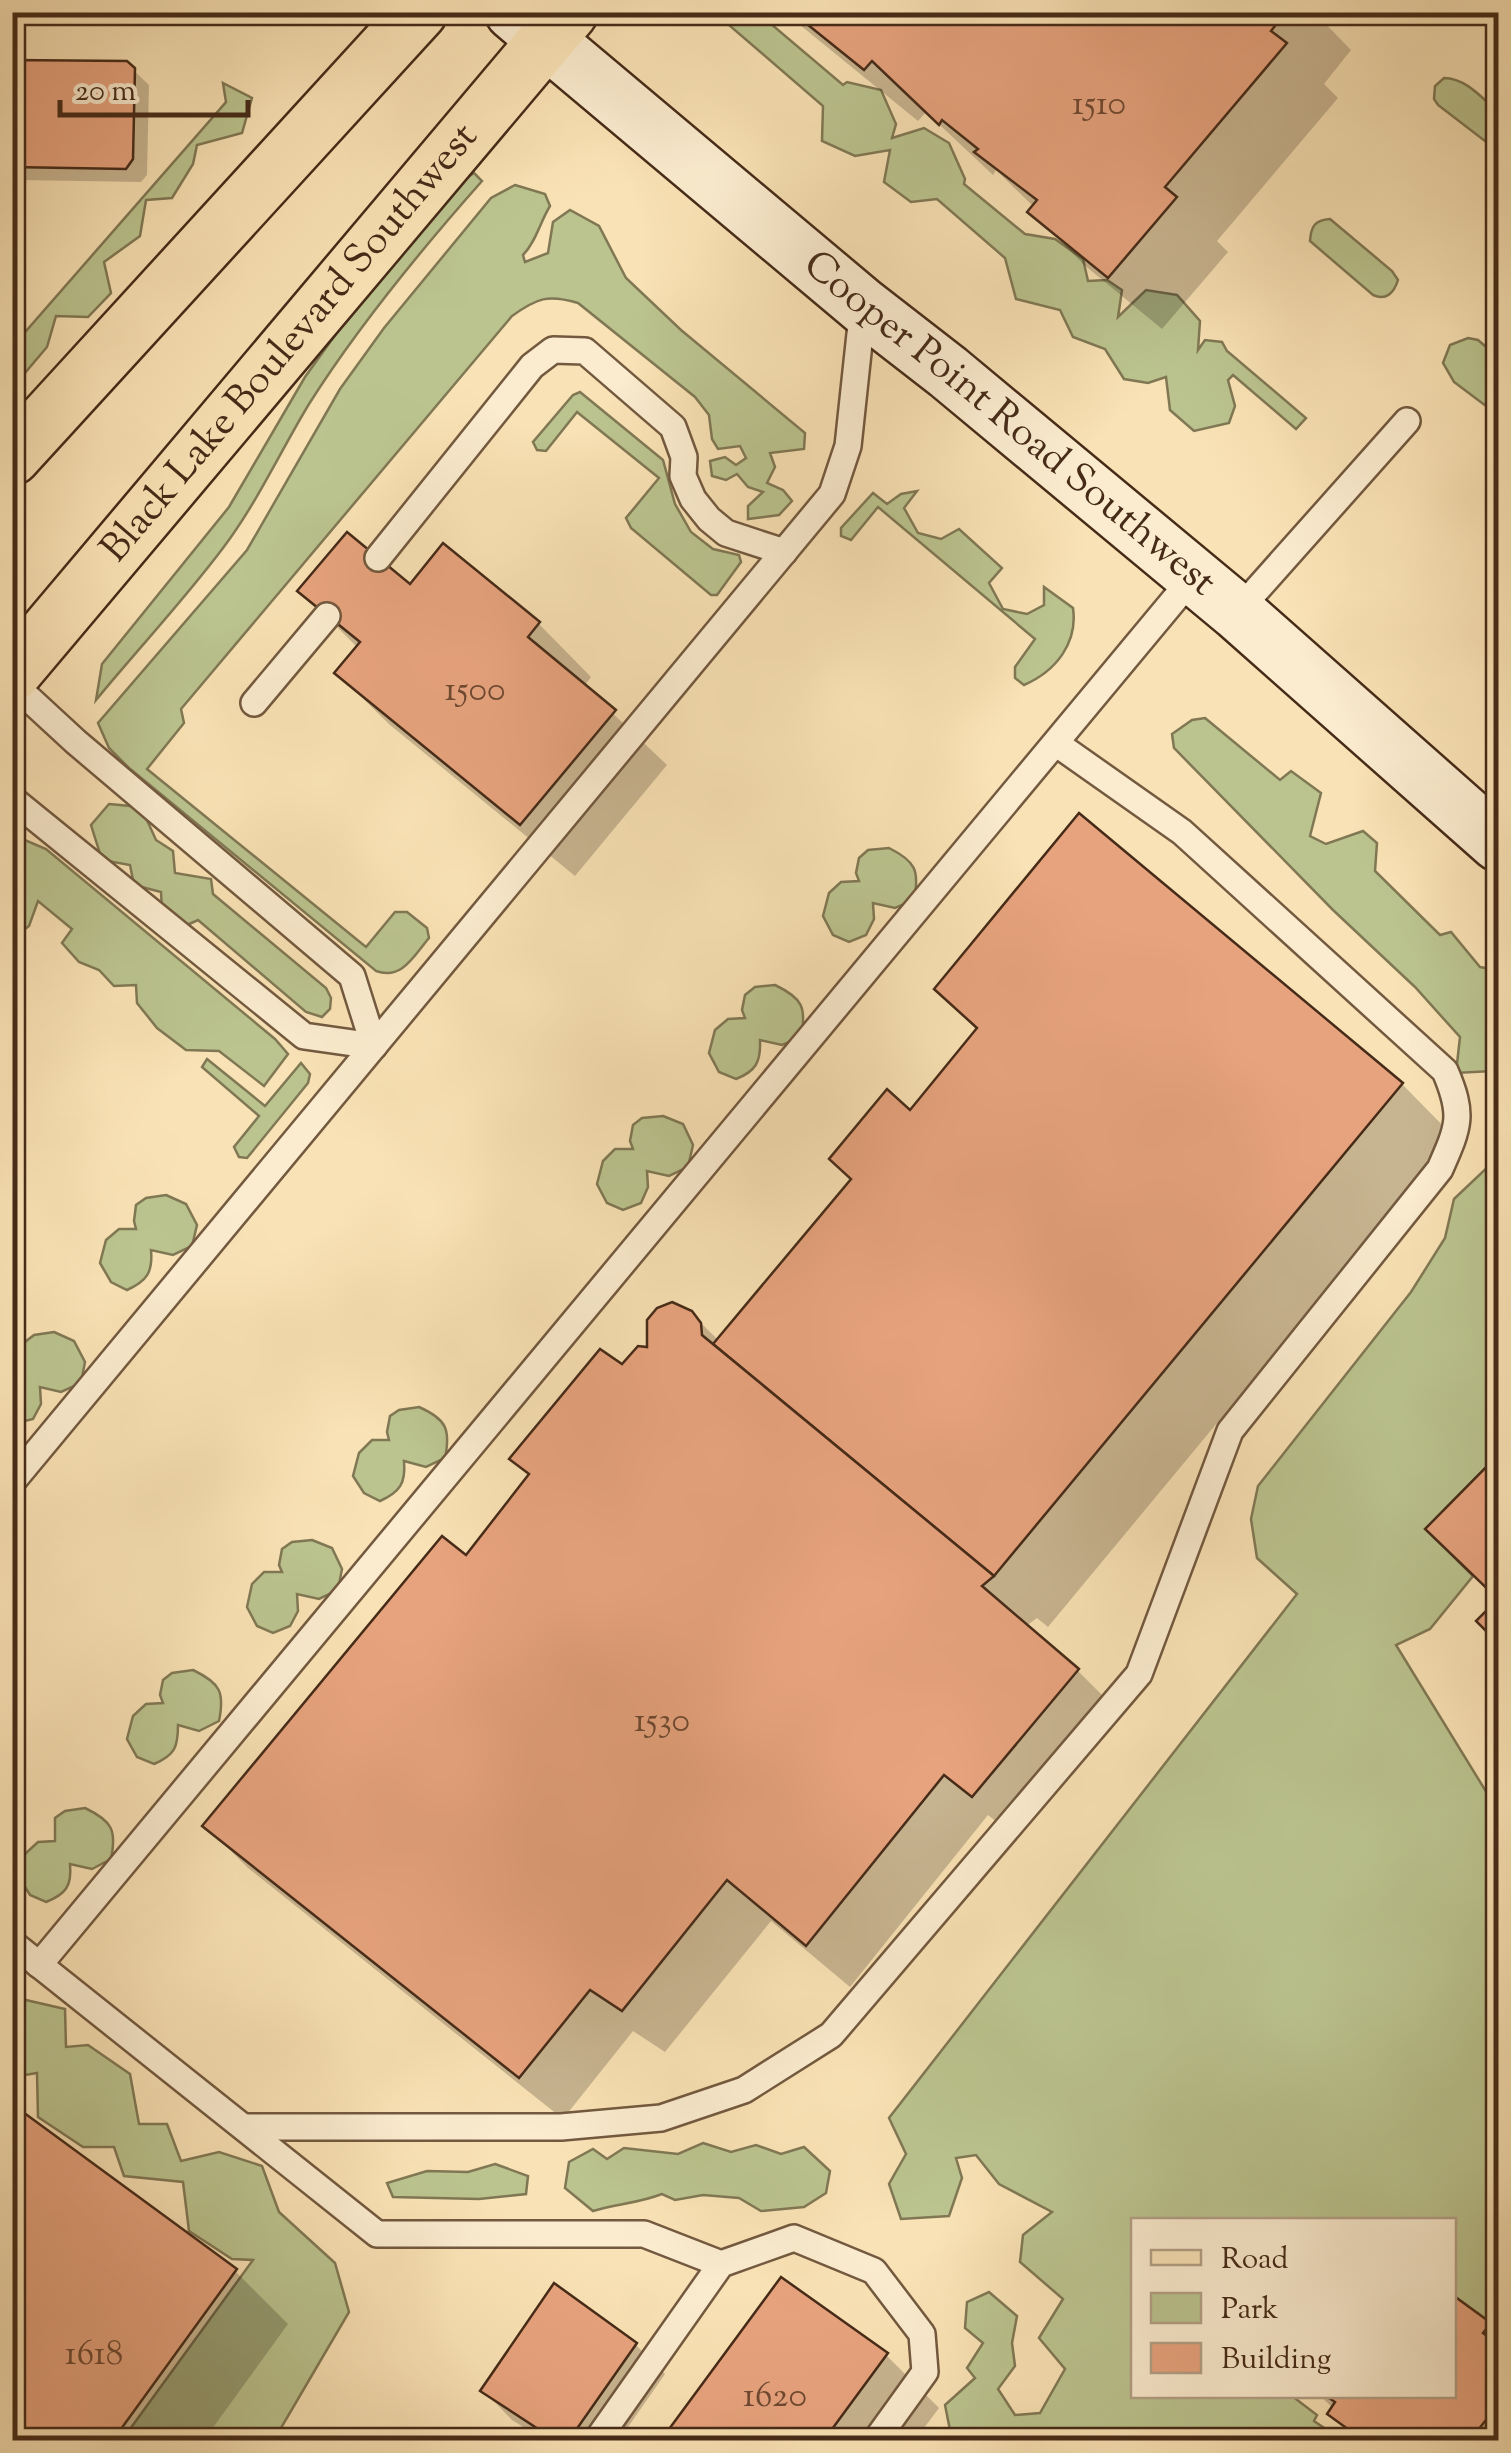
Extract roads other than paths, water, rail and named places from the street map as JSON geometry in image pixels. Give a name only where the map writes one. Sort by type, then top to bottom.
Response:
[{"type":"main road","points":[[12,457],[419,12]]},
{"type":"main road","name":"Cooper Point Road Southwest","points":[[544,22],[863,306],[1237,612],[1498,841]]},
{"type":"main road","name":"Black Lake Boulevard Southwest","points":[[12,674],[544,22]]},
{"type":"lane","points":[[12,1482],[832,494],[848,446],[863,306]]},
{"type":"lane","points":[[378,558],[532,366],[553,350],[585,350],[674,427],[684,457],[684,476],[709,519],[726,532],[791,544]]},
{"type":"lane","points":[[1237,612],[1407,421]]},
{"type":"lane","points":[[38,1965],[1194,576]]},
{"type":"lane","points":[[254,703],[328,616]]},
{"type":"lane","points":[[12,683],[352,976],[374,1046]]},
{"type":"lane","points":[[244,2127],[561,2127],[661,2118],[744,2090],[832,2035],[1139,1674],[1230,1431],[1440,1169],[1454,1138],[1458,1102],[1446,1071],[1182,832],[1057,744]]},
{"type":"lane","points":[[12,799],[304,1036],[374,1046]]},
{"type":"lane","points":[[12,1943],[377,2234],[644,2234],[720,2264]]},
{"type":"lane","points":[[598,2440],[720,2264],[794,2238],[874,2272],[922,2334],[925,2372],[876,2440]]}]
